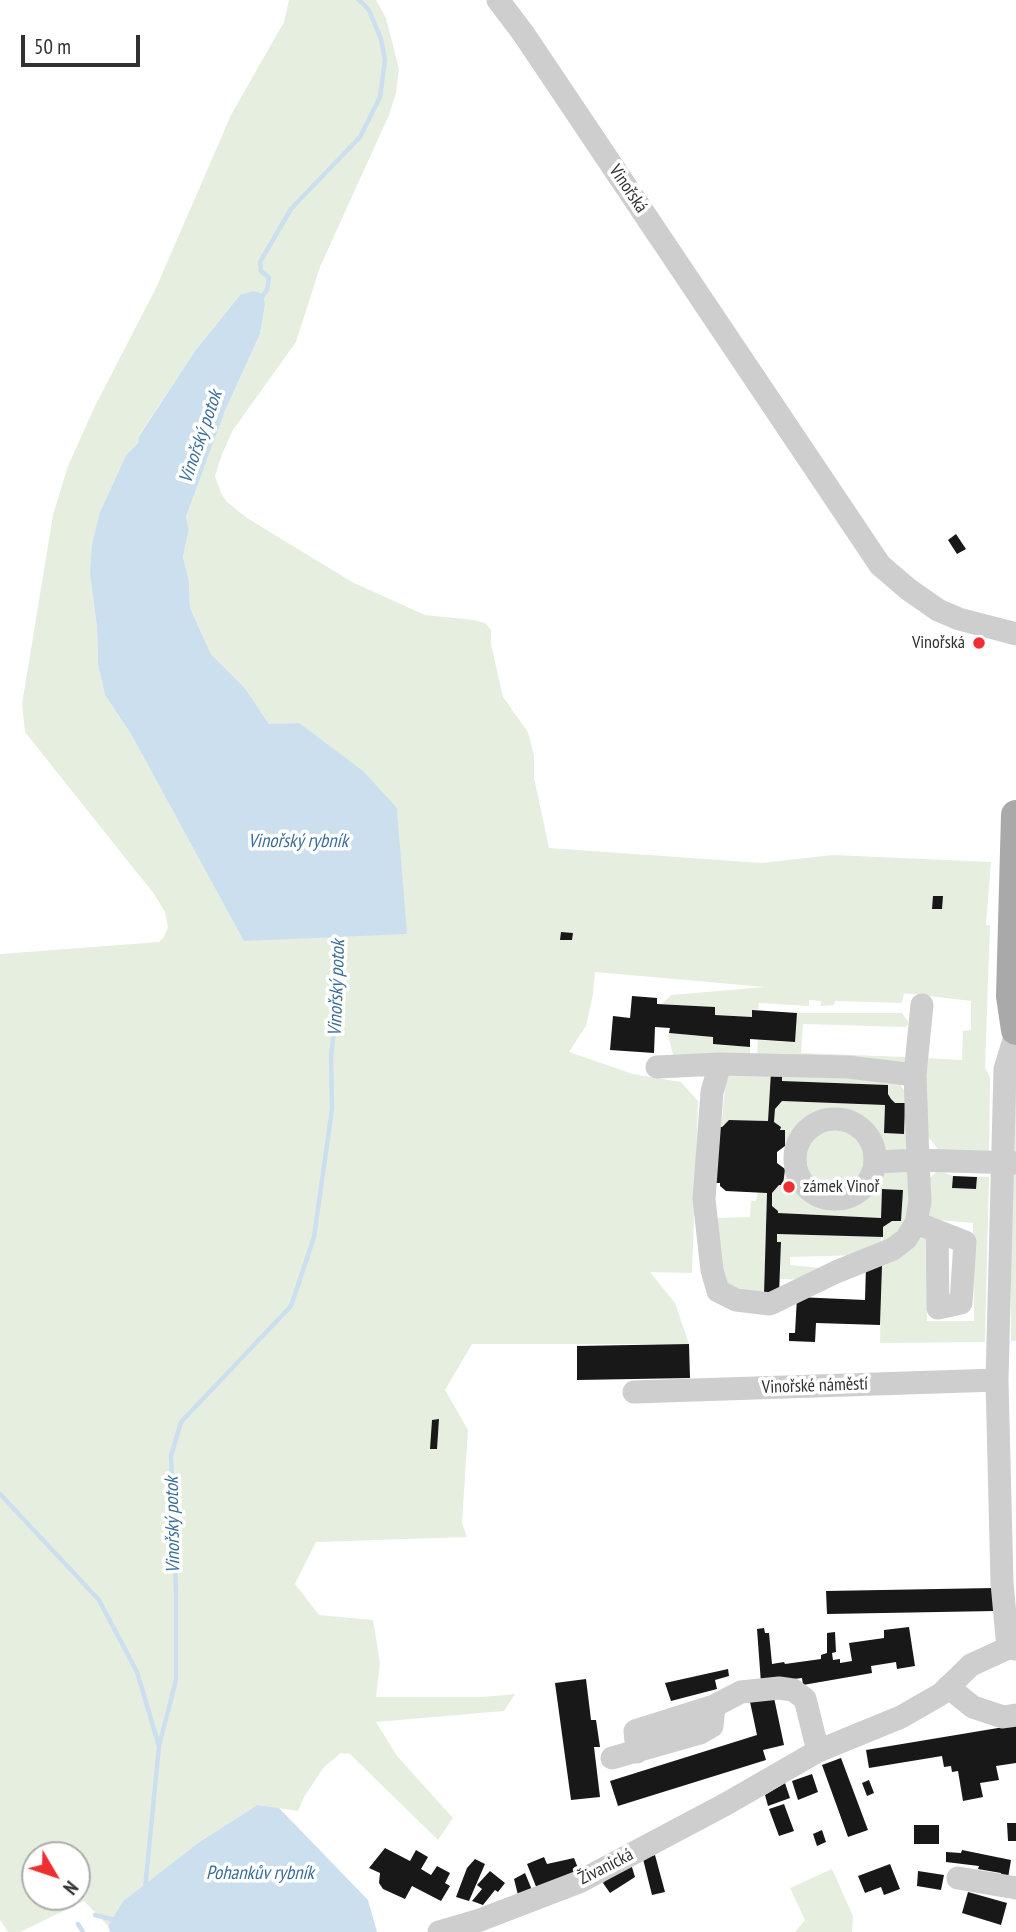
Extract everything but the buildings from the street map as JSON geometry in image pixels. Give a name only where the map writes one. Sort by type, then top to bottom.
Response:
[{"type":"main road","points":[[1016,815],[1011,996],[1016,1032]]},
{"type":"street","name":"Vinořská","points":[[498,0],[523,33],[880,565],[938,610],[959,619],[1016,634]]},
{"type":"street","points":[[720,1064],[712,1092],[704,1199],[712,1270],[719,1291],[736,1300],[770,1304],[836,1272],[893,1249],[927,1227],[920,1201],[915,1075],[922,1005]]},
{"type":"street","points":[[612,1758],[637,1752],[635,1731],[714,1706],[741,1692],[779,1688],[793,1690],[805,1699],[818,1751],[901,1717],[941,1694],[971,1665],[1012,1649],[1002,1583],[997,1380],[1010,1163],[1005,1069],[1016,1032]]},
{"type":"street","points":[[657,1067],[720,1064],[848,1067],[915,1075]]},
{"type":"street","points":[[876,1162],[918,1160],[1010,1163]]},
{"type":"street","name":"Vinořské náměstí","points":[[634,1392],[997,1380]]},
{"type":"street","points":[[948,1687],[973,1707],[1003,1717],[1016,1715]]},
{"type":"street","name":"Živanická","points":[[439,1932],[480,1920],[579,1882],[681,1829],[818,1751]]},
{"type":"street","points":[[958,1878],[1016,1888]]},
{"type":"green space","points":[[289,0],[376,0],[386,18],[399,69],[396,93],[389,115],[320,267],[296,342],[233,430],[222,454],[215,476],[227,502],[247,518],[352,582],[425,615],[485,623],[491,630],[491,644],[503,697],[528,732],[534,756],[534,778],[549,848],[762,863],[833,855],[991,862],[986,925],[990,925],[985,1068],[990,1077],[989,1154],[941,1153],[926,1134],[926,1058],[962,1060],[963,1031],[971,1030],[971,1001],[904,993],[902,1003],[835,1001],[834,1005],[821,1006],[821,1001],[809,1000],[809,1006],[759,1003],[758,1010],[752,1010],[752,1017],[715,1015],[715,1007],[662,1004],[671,995],[765,987],[595,972],[586,1026],[569,1052],[633,1074],[681,1082],[698,1101],[692,1273],[650,1272],[675,1303],[689,1344],[472,1344],[445,1390],[468,1430],[462,1523],[467,1537],[316,1542],[295,1584],[319,1615],[373,1620],[380,1663],[376,1697],[482,1697],[515,1694],[504,1711],[376,1722],[397,1756],[453,1818],[438,1840],[350,1754],[341,1753],[324,1767],[298,1811],[257,1805],[198,1843],[123,1901],[108,1926],[91,1908],[91,1841],[21,1841],[21,1911],[63,1911],[20,1932],[8,1932],[0,1920],[0,954],[159,942],[168,927],[165,912],[154,894],[25,732],[22,704],[53,515],[68,466],[94,408],[156,288],[231,115],[284,22]],"holes":[[[240,295],[265,305],[260,334],[225,411],[186,517],[189,529],[183,557],[189,581],[190,608],[211,654],[245,688],[269,724],[397,808],[406,933],[196,852],[131,734],[105,695],[98,665],[97,627],[90,575],[100,512],[126,455],[138,443],[139,435],[195,351]],[[439,1419],[437,1449],[431,1449],[432,1420]]]},
{"type":"green space","points":[[797,1013],[902,1013],[909,1023],[906,1027],[803,1024],[801,1053],[905,1057],[905,1069],[757,1056],[758,1040],[794,1042]]},
{"type":"green space","points":[[669,1033],[713,1037],[713,1044],[750,1047],[750,1056],[674,1058]]},
{"type":"green space","points":[[746,1067],[900,1084],[912,1103],[916,1157],[880,1154],[866,1128],[848,1116],[825,1115],[814,1118],[798,1131],[787,1148],[785,1130],[780,1130],[774,1122],[775,1109],[782,1101],[885,1105],[884,1133],[904,1134],[905,1103],[895,1103],[891,1099],[887,1085],[782,1081],[782,1073],[768,1121],[734,1120],[717,1127],[722,1119],[726,1076]]},
{"type":"green space","points":[[1011,1078],[1016,1081],[1016,1341],[1011,1341]]},
{"type":"green space","points":[[840,1123],[859,1133],[867,1145],[867,1173],[859,1185],[847,1193],[826,1195],[807,1185],[799,1173],[797,1152],[807,1133],[819,1125]]},
{"type":"green space","points":[[909,1165],[914,1216],[882,1248],[883,1227],[892,1221],[901,1220],[902,1190],[882,1189],[881,1218],[778,1213],[772,1206],[772,1193],[779,1185],[783,1185],[785,1169],[788,1169],[807,1196],[834,1205],[846,1203],[862,1194],[869,1187],[877,1170]]},
{"type":"green space","points":[[938,1170],[953,1176],[953,1188],[976,1189],[977,1177],[989,1177],[985,1342],[880,1343],[882,1257],[925,1233],[927,1321],[974,1321],[973,1223],[926,1219],[930,1178]]},
{"type":"green space","points":[[758,1192],[767,1193],[764,1293],[727,1290],[713,1218],[750,1217],[751,1201],[756,1201]]},
{"type":"green space","points":[[777,1234],[881,1237],[881,1248],[862,1255],[790,1257],[790,1265],[831,1269],[807,1280],[780,1279],[781,1243],[777,1242]]},
{"type":"green space","points":[[832,1869],[853,1916],[852,1932],[795,1932],[805,1920],[790,1888]]},
{"type":"water","name":"Vinořský rybník","points":[[253,291],[263,294],[265,305],[260,334],[225,411],[186,517],[189,529],[183,557],[189,581],[190,608],[211,654],[245,688],[269,724],[299,723],[363,771],[397,808],[407,934],[244,941],[131,734],[105,695],[98,665],[97,627],[90,575],[92,544],[100,512],[126,455],[138,443],[139,436],[195,351],[240,295]]},
{"type":"water","name":"Pohankův rybník","points":[[257,1805],[279,1808],[368,1900],[377,1932],[110,1932],[108,1926],[123,1901],[198,1843]]},
{"type":"waterway","name":"Vinořský potok","points":[[262,297],[267,290],[269,278],[261,271],[260,262],[291,209],[360,137],[380,97],[385,60],[381,39],[369,10],[359,0]]},
{"type":"waterway","name":"Vinořský potok","points":[[145,1889],[159,1746],[176,1680],[171,1456],[181,1422],[291,1306],[314,1237],[332,1109],[331,1055],[341,978],[341,934]]},
{"type":"waterway","points":[[0,1494],[99,1600],[137,1672],[159,1746]]},
{"type":"waterway","name":"Vinořský potok","points":[[95,1915],[115,1920]]},
{"type":"waterway","name":"Vinořský potok","points":[[78,1924],[83,1932]]},
{"type":"place","name":"Vinořská","points":[[979,643]]},
{"type":"place","name":"zámek Vinoř","points":[[789,1187]]}]
